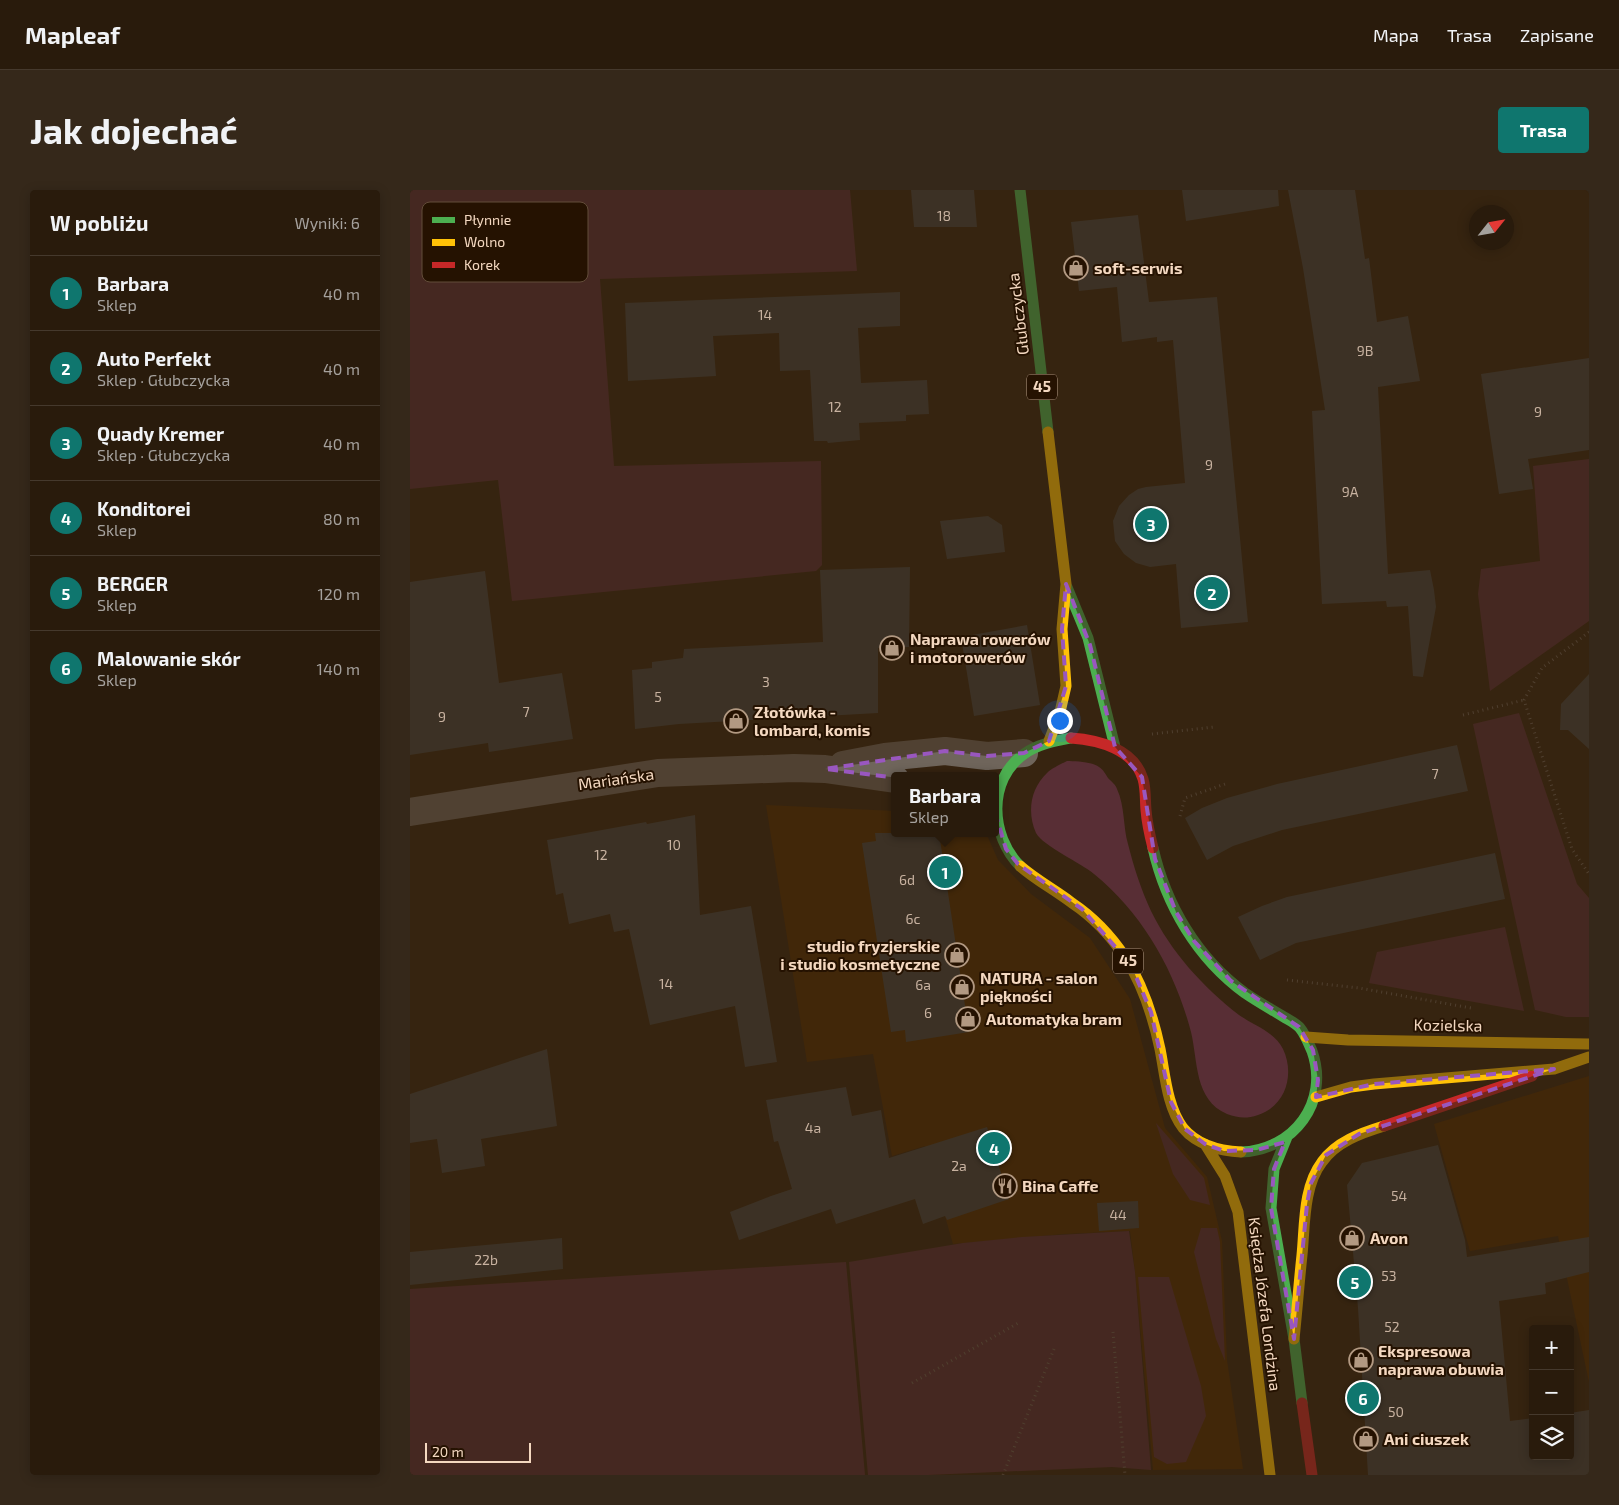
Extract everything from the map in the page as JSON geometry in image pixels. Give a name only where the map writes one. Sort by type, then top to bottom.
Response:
[{"type":"main road","name":"Głubczycka","points":[[1020,190],[1066,584],[1062,629],[1066,686],[1060,712],[1049,741]]},
{"type":"main road","name":"Głubczycka","points":[[1066,584],[1084,625],[1090,645],[1104,713],[1115,748]]},
{"type":"main road","name":"45","points":[[999,792],[1006,773],[1024,753],[1049,741],[1070,738],[1087,739],[1115,748],[1134,764],[1142,777],[1145,793],[1145,810],[1155,859],[1176,912],[1194,941],[1231,981],[1299,1028],[1313,1050],[1318,1080],[1316,1097],[1310,1112],[1287,1137],[1273,1146],[1257,1150],[1241,1152],[1224,1151],[1205,1144],[1185,1129],[1176,1115],[1171,1102],[1151,1012],[1131,965],[1103,929],[1082,909],[1018,864],[1006,849],[999,825]]},
{"type":"main road","name":"Kozielska","points":[[1306,1037],[1348,1040],[1589,1044]]},
{"type":"main road","points":[[1294,1339],[1307,1204],[1311,1183],[1326,1155],[1335,1147],[1359,1134],[1589,1057]]},
{"type":"main road","points":[[1316,1097],[1351,1087],[1366,1085],[1554,1069]]},
{"type":"main road","points":[[1287,1137],[1274,1169],[1271,1208],[1294,1339]]},
{"type":"main road","name":"Księdza Józefa Londzina","points":[[1205,1144],[1225,1176],[1238,1212],[1270,1475]]},
{"type":"main road","name":"Księdza Józefa Londzina","points":[[1294,1339],[1312,1475]]},
{"type":"street","name":"Mariańska","points":[[825,768],[885,757],[945,751],[986,756],[1024,753]]},
{"type":"street","name":"Mariańska","points":[[410,812],[658,773],[825,768],[891,778]]},
{"type":"path","points":[[1589,632],[1542,668],[1524,700],[1572,849],[1589,874]]},
{"type":"path","points":[[1463,714],[1524,700]]},
{"type":"path","points":[[1150,735],[1214,727]]},
{"type":"path","points":[[1179,822],[1184,798],[1228,783]]},
{"type":"path","points":[[1282,979],[1359,988]]},
{"type":"path","points":[[912,1383],[1020,1322]]},
{"type":"path","points":[[1112,1332],[1125,1475]]},
{"type":"path","points":[[1003,1475],[1054,1348]]},
{"type":"highlighted area","points":[[1066,584],[1090,645],[1115,747],[1142,777],[1155,859],[1176,912],[1194,941],[1231,981],[1299,1027],[1313,1050],[1318,1080],[1316,1097],[1374,1084],[1554,1069],[1359,1134],[1326,1155],[1311,1183],[1307,1204],[1294,1339],[1271,1208],[1274,1169],[1285,1142],[1257,1150],[1224,1151],[1205,1144],[1185,1129],[1171,1102],[1151,1012],[1131,965],[1082,909],[1018,864],[1006,849],[995,812],[983,801],[940,783],[825,769],[945,751],[987,756],[1024,753],[1049,741],[1066,686],[1062,629]]},
{"type":"shaded area","points":[[410,190],[850,190],[857,271],[600,279],[614,466],[821,461],[822,565],[816,571],[512,601],[498,480],[410,489]]},
{"type":"shaded area","points":[[1589,459],[1589,621],[1490,691],[1478,594],[1481,569],[1540,561],[1533,466]]},
{"type":"shaded area","points":[[1519,713],[1577,884],[1589,898],[1589,1017],[1566,1017],[1535,1010],[1473,724]]},
{"type":"shaded area","points":[[1067,761],[1096,765],[1102,769],[1116,788],[1120,796],[1125,831],[1135,870],[1151,911],[1178,955],[1213,993],[1239,1015],[1269,1033],[1283,1049],[1287,1059],[1288,1078],[1281,1097],[1268,1111],[1254,1116],[1238,1117],[1216,1108],[1208,1099],[1199,1079],[1191,1032],[1184,1009],[1176,987],[1155,945],[1128,907],[1112,890],[1094,874],[1046,843],[1036,833],[1031,809],[1037,786],[1049,771]]},
{"type":"shaded area","points":[[766,805],[891,811],[891,837],[988,837],[998,860],[1031,894],[1090,938],[1130,999],[1165,1128],[1207,1177],[1222,1241],[1227,1360],[1243,1469],[1153,1470],[1130,1231],[1064,1234],[953,1244],[925,1146],[892,1156],[873,1054],[807,1062]]},
{"type":"shaded area","points":[[1505,927],[1524,1011],[1369,983],[1377,952]]},
{"type":"shaded area","points":[[1589,1076],[1589,1382],[1558,1236],[1470,1251],[1434,1124]]},
{"type":"shaded area","points":[[1156,1123],[1204,1178],[1210,1205],[1190,1200],[1173,1174]]},
{"type":"shaded area","points":[[1201,1228],[1217,1228],[1220,1242],[1225,1361],[1216,1339],[1194,1252]]},
{"type":"shaded area","points":[[1129,1231],[1135,1272],[1151,1470],[1112,1467],[928,1475],[868,1475],[849,1262],[963,1243],[1022,1237]]},
{"type":"shaded area","points":[[846,1262],[865,1475],[410,1475],[410,1289]]},
{"type":"shaded area","points":[[1138,1277],[1169,1277],[1201,1386],[1206,1416],[1186,1462],[1167,1464],[1154,1457]]},
{"type":"building","points":[[911,190],[974,190],[977,227],[914,227]]},
{"type":"building","points":[[1182,190],[1278,190],[1279,206],[1186,221]]},
{"type":"building","points":[[1288,190],[1355,190],[1365,259],[1369,258],[1377,322],[1408,316],[1420,381],[1378,387],[1388,574],[1430,570],[1434,590],[1436,607],[1423,677],[1413,676],[1408,606],[1387,607],[1386,601],[1322,604],[1312,411],[1325,410],[1303,268]]},
{"type":"building","points":[[1138,215],[1149,302],[1217,297],[1248,622],[1181,628],[1176,564],[1150,567],[1136,563],[1124,554],[1115,541],[1113,521],[1119,506],[1129,495],[1138,489],[1146,487],[1185,483],[1173,340],[1157,342],[1157,337],[1122,342],[1117,287],[1079,291],[1071,222]]},
{"type":"building","points":[[900,292],[900,326],[858,328],[861,383],[927,380],[929,414],[906,415],[906,421],[859,423],[860,440],[828,443],[827,441],[814,441],[810,370],[780,371],[779,333],[713,336],[716,376],[628,381],[625,303]]},
{"type":"building","points":[[1589,358],[1589,450],[1528,459],[1533,489],[1499,494],[1481,374]]},
{"type":"building","points":[[988,516],[1002,525],[1005,552],[947,559],[940,521]]},
{"type":"building","points":[[910,567],[909,647],[878,648],[878,713],[679,724],[635,729],[632,670],[652,668],[652,662],[683,658],[684,649],[823,642],[820,570]]},
{"type":"building","points":[[485,571],[499,683],[562,673],[573,739],[489,752],[488,743],[410,755],[410,582]]},
{"type":"building","points":[[1027,625],[1040,705],[974,716],[961,637]]},
{"type":"building","points":[[1589,674],[1589,749],[1568,730],[1560,730],[1561,704]]},
{"type":"building","points":[[1457,745],[1468,791],[1282,830],[1233,846],[1207,860],[1185,818],[1202,808],[1227,798],[1277,784]]},
{"type":"building","points":[[695,815],[700,915],[751,906],[777,1062],[745,1067],[735,1006],[650,1025],[629,929],[614,932],[610,914],[569,924],[563,893],[556,895],[547,840]]},
{"type":"building","points":[[875,833],[891,833],[891,837],[940,837],[969,1032],[906,1042],[905,1030],[891,1032],[862,843],[876,841]]},
{"type":"building","points":[[1495,853],[1505,899],[1296,943],[1260,960],[1238,917],[1287,897]]},
{"type":"building","points":[[547,1049],[557,1126],[481,1139],[485,1166],[442,1173],[437,1139],[410,1143],[410,1094]]},
{"type":"building","points":[[846,1087],[852,1116],[881,1110],[889,1158],[987,1127],[1009,1199],[947,1220],[945,1216],[923,1224],[915,1199],[836,1224],[831,1209],[739,1240],[730,1212],[792,1189],[778,1141],[774,1142],[766,1100]]},
{"type":"building","points":[[1438,1145],[1465,1240],[1467,1257],[1589,1237],[1589,1272],[1545,1283],[1546,1294],[1499,1301],[1510,1421],[1529,1419],[1529,1460],[1574,1460],[1574,1412],[1589,1410],[1589,1475],[1368,1475],[1358,1308],[1347,1185],[1362,1163]]},
{"type":"building","points":[[1138,1201],[1139,1228],[1099,1231],[1097,1203]]},
{"type":"building","points":[[562,1238],[563,1269],[410,1285],[410,1252]]},
{"type":"traffic: fast","points":[[1020,190],[1048,432]]},
{"type":"traffic: fast","points":[[1067,587],[1088,638],[1115,747]]},
{"type":"traffic: fast","points":[[999,793],[1004,778],[1012,765],[1024,754],[1047,743],[1071,738]]},
{"type":"traffic: fast","points":[[999,827],[1010,854],[1020,866]]},
{"type":"traffic: fast","points":[[1153,848],[1166,890],[1175,910],[1198,947],[1212,964],[1245,993],[1298,1026],[1302,1030],[1312,1051],[1316,1070],[1316,1088],[1311,1105],[1303,1120],[1292,1133],[1277,1143],[1260,1149],[1241,1152]]},
{"type":"traffic: fast","points":[[1287,1137],[1274,1169],[1271,1208],[1294,1339],[1302,1403]]},
{"type":"traffic: slow","points":[[1048,432],[1066,584],[1062,629],[1066,686],[1060,712],[1049,741]]},
{"type":"traffic: slow","points":[[1020,866],[1087,914],[1108,934],[1125,957],[1137,979],[1151,1013],[1170,1100],[1183,1128],[1202,1143],[1225,1150],[1241,1152]]},
{"type":"traffic: slow","points":[[1306,1037],[1348,1040],[1589,1044]]},
{"type":"traffic: slow","points":[[1316,1097],[1351,1087],[1374,1084],[1554,1069],[1589,1057]]},
{"type":"traffic: slow","points":[[1294,1339],[1306,1207],[1311,1183],[1322,1162],[1334,1149],[1358,1135],[1384,1126]]},
{"type":"traffic: slow","points":[[1205,1144],[1225,1176],[1238,1212],[1270,1475]]},
{"type":"traffic: jam","points":[[1071,738],[1104,744],[1124,753],[1132,760],[1144,783],[1147,820],[1153,848]]},
{"type":"traffic: jam","points":[[1384,1126],[1532,1076]]},
{"type":"traffic: jam","points":[[1302,1403],[1312,1475]]},
{"type":"place","name":"soft-serwis","points":[[1076,268]]},
{"type":"place","name":"Quady Kremer","points":[[1151,524]]},
{"type":"place","name":"Auto Perfekt","points":[[1212,593]]},
{"type":"place","name":"Naprawa rowerów i motorowerów","points":[[892,648]]},
{"type":"place","name":"Złotówka - lombard, komis","points":[[736,721]]},
{"type":"place","name":"Barbara","points":[[945,872]]},
{"type":"place","name":"studio fryzjerskie i studio kosmetyczne","points":[[957,955]]},
{"type":"place","name":"NATURA - salon piękności","points":[[962,987]]},
{"type":"place","name":"Automatyka bram","points":[[968,1019]]},
{"type":"place","name":"Konditorei","points":[[994,1148]]},
{"type":"place","name":"Bina Caffe","points":[[1005,1186]]},
{"type":"place","name":"Avon","points":[[1352,1238]]},
{"type":"place","name":"BERGER","points":[[1355,1282]]},
{"type":"place","name":"Ekspresowa naprawa obuwia","points":[[1361,1360]]},
{"type":"place","name":"Malowanie skór","points":[[1363,1398]]},
{"type":"place","name":"Ani ciuszek","points":[[1366,1439]]}]
